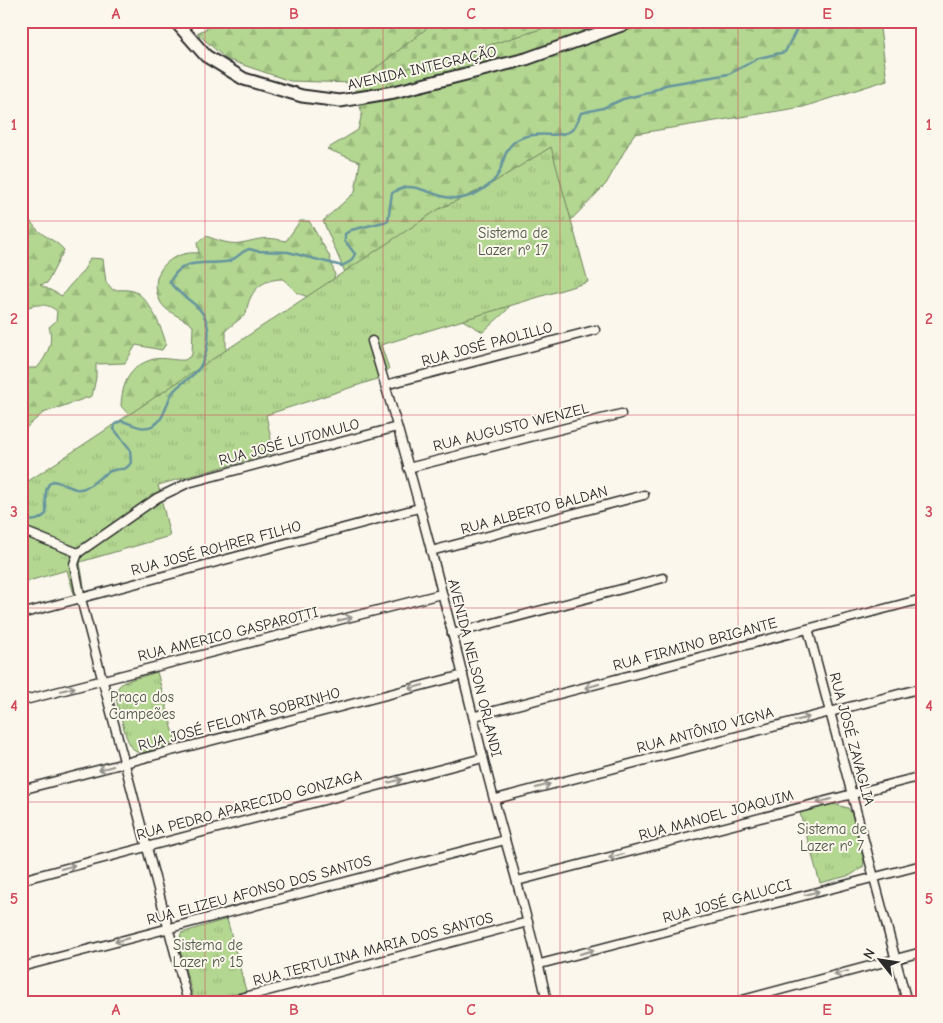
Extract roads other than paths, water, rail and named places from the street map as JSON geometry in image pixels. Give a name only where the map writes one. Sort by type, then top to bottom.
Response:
[{"type":"main road","name":"AVENIDA INTEGRAÇÃO","points":[[175,21],[206,56],[244,79],[302,96],[340,101],[394,92],[526,59],[633,21]]},
{"type":"street","name":"RUA JOSÉ PAOLILLO","points":[[385,385],[595,330]]},
{"type":"street","name":"AVENIDA NELSON ORLANDI","points":[[372,341],[475,716],[483,758],[496,799],[505,840],[540,964],[548,1002]]},
{"type":"street","name":"RUA AUGUSTO WENZEL","points":[[408,468],[622,414]]},
{"type":"street","name":"RUA JOSÉ LUTOMULO","points":[[78,553],[157,498],[188,483],[397,427]]},
{"type":"street","name":"RUA ALBERTO BALDAN","points":[[431,551],[644,495]]},
{"type":"street","name":"RUA JOSÉ ROHRER FILHO","points":[[21,614],[419,508]]},
{"type":"street","points":[[21,530],[78,553],[74,564],[81,598],[188,1002]]},
{"type":"street","points":[[452,634],[663,578]]},
{"type":"street","name":"RUA AMERICO GASPAROTTI","points":[[21,702],[441,594]]},
{"type":"street","name":"RUA FIRMINO BRIGANTE","points":[[475,716],[922,599]]},
{"type":"street","name":"RUA JOSÉ ZAVAGLIA","points":[[808,629],[907,1002]]},
{"type":"street","name":"RUA JOSÉ FELONTA SOBRINHO","points":[[21,790],[463,675]]},
{"type":"street","name":"RUA ANTÔNIO VIGNA","points":[[496,799],[922,688]]},
{"type":"street","name":"RUA PEDRO APARECIDO GONZAGA","points":[[21,880],[483,758]]},
{"type":"street","name":"RUA MANOEL JOAQUIM","points":[[517,882],[922,776]]},
{"type":"street","name":"RUA ELIZEU AFONSO DOS SANTOS","points":[[21,967],[505,840]]},
{"type":"street","name":"RUA JOSÉ GALUCCI","points":[[540,964],[922,865]]},
{"type":"street","name":"RUA TERTULINA MARIA DOS SANTOS","points":[[226,1002],[528,922]]},
{"type":"street","points":[[735,1002],[922,952]]},
{"type":"waterway","points":[[21,517],[34,520],[46,514],[46,491],[53,481],[76,489],[82,489],[109,471],[127,467],[131,463],[130,449],[114,429],[115,424],[121,421],[145,428],[154,425],[161,419],[173,392],[199,368],[206,351],[208,339],[206,319],[202,312],[170,282],[175,274],[187,265],[229,261],[249,249],[288,252],[342,266],[351,261],[355,254],[345,241],[345,234],[351,230],[388,221],[392,193],[404,187],[412,187],[446,197],[462,198],[472,195],[488,186],[496,177],[507,150],[517,140],[531,135],[567,133],[572,130],[581,113],[603,108],[623,99],[648,93],[665,85],[729,74],[759,58],[785,52],[801,21]]},
{"type":"park label","name":"Sistema de Lazer nº 17","points":[[513,242]]},
{"type":"park label","name":"Praça dos Campeões","points":[[142,706]]},
{"type":"park label","name":"Sistema de Lazer nº 7","points":[[832,838]]},
{"type":"park label","name":"Sistema de Lazer nº 15","points":[[208,954]]}]
